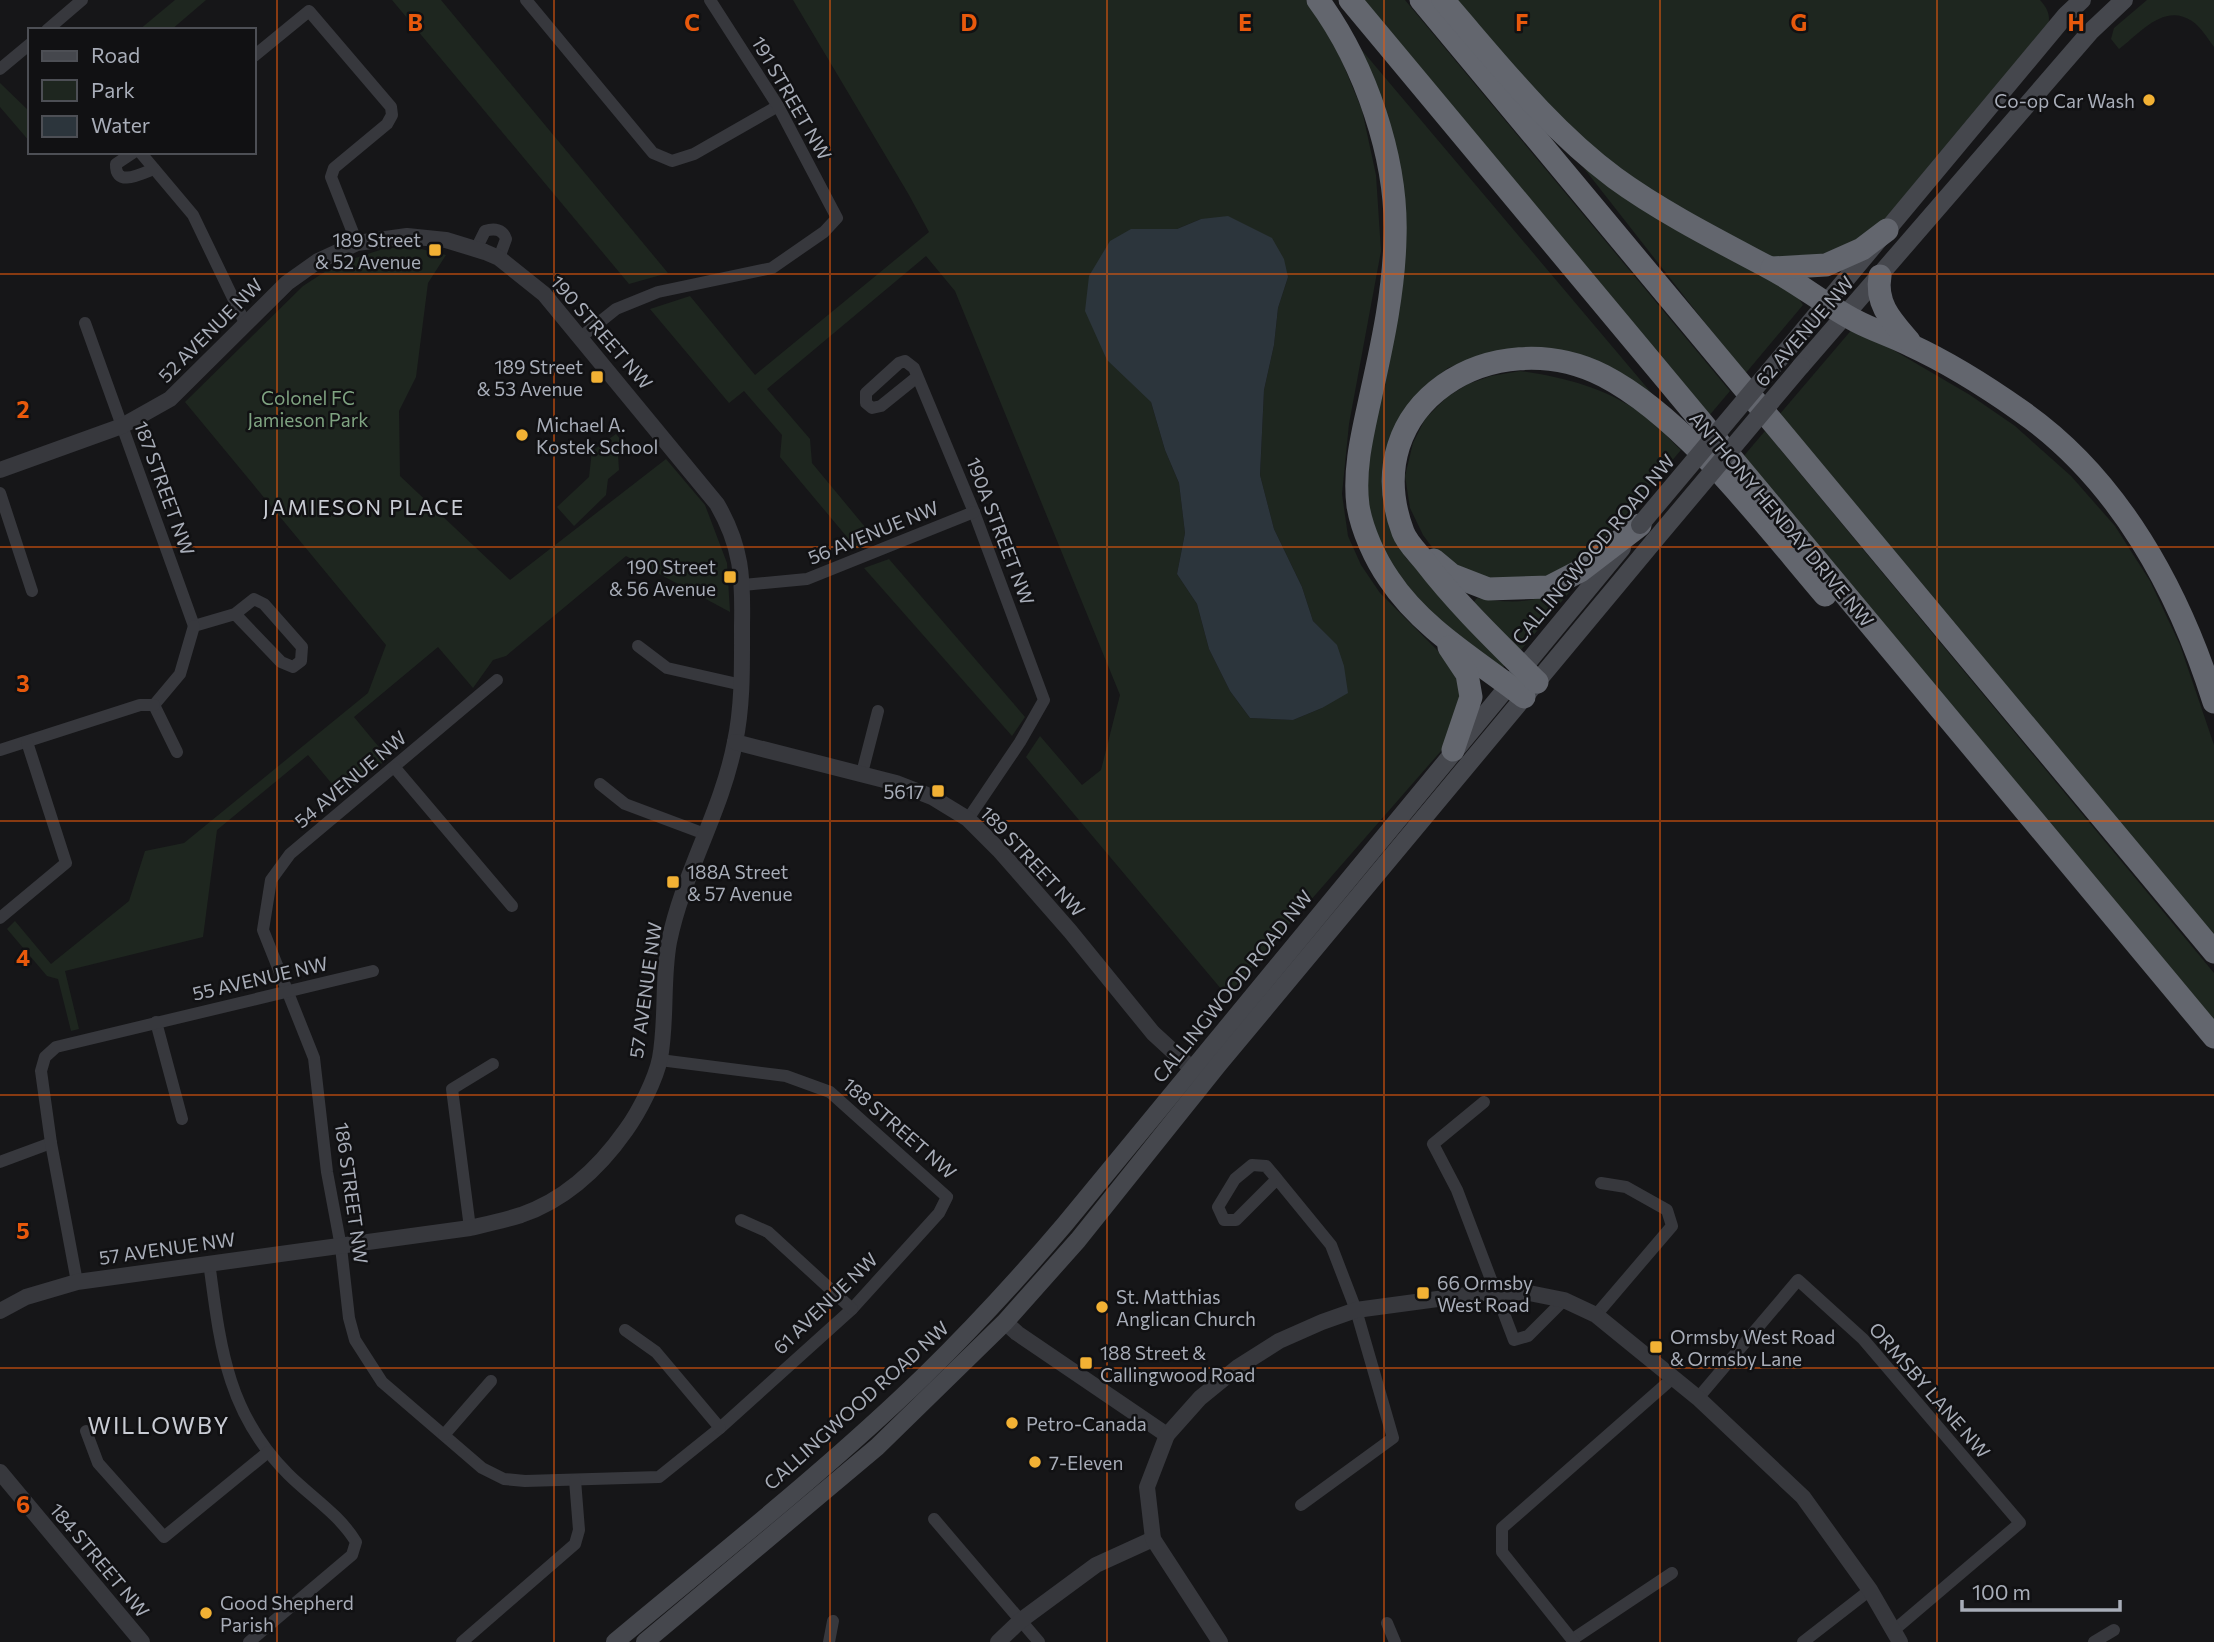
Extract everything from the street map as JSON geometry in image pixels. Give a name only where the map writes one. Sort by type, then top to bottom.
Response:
[{"type":"highway","points":[[1318,0],[1348,47],[1377,121],[1385,148],[1396,237],[1382,338],[1359,454],[1358,506],[1367,536],[1388,578],[1408,603],[1442,635],[1522,683]]},
{"type":"highway","name":"ANTHONY HENDAY DRIVE NW","points":[[1350,0],[2214,1037]]},
{"type":"highway","points":[[1421,0],[2214,952]]},
{"type":"highway","points":[[1443,0],[1534,105],[1579,150],[1617,179],[1772,268],[1835,308],[1913,346],[2022,411],[2065,447],[2114,500],[2176,601],[2201,661],[2214,702]]},
{"type":"highway","points":[[1772,268],[1826,265],[1862,249],[1887,230]]},
{"type":"highway","points":[[1880,276],[1879,298],[1887,315],[1913,346]]},
{"type":"highway","points":[[1522,683],[1405,536],[1395,508],[1393,474],[1401,439],[1416,410],[1446,382],[1472,368],[1508,360],[1538,359],[1571,363],[1602,376],[1633,394],[1674,429],[1738,494],[1881,661],[1952,724]]},
{"type":"highway","points":[[1405,536],[1452,575],[1488,589],[1514,590],[1549,587],[1647,533]]},
{"type":"highway","points":[[1442,635],[1467,674],[1471,697],[1453,750]]},
{"type":"main road","name":"62 AVENUE NW","points":[[1647,533],[1801,366],[1835,308],[1887,230],[2082,0]]},
{"type":"main road","name":"62 AVENUE NW","points":[[1835,308],[1880,276],[2090,32],[2124,0]]},
{"type":"main road","name":"CALLINGWOOD ROAD NW","points":[[645,1642],[877,1447],[1005,1322],[1078,1240],[1522,683],[1647,533],[1787,351],[1835,308]]},
{"type":"main road","name":"CALLINGWOOD ROAD NW","points":[[615,1642],[856,1440],[990,1310],[1065,1224],[1453,750],[1522,683]]},
{"type":"street","points":[[49,28],[82,0]]},
{"type":"street","points":[[526,0],[653,153],[673,161],[694,154],[778,106]]},
{"type":"street","name":"191 STREET NW","points":[[581,337],[616,309],[658,292],[772,268],[824,232],[837,218],[778,106],[710,0]]},
{"type":"street","points":[[256,54],[309,11],[391,107],[392,115],[387,124],[334,168],[331,177],[357,243]]},
{"type":"street","points":[[0,69],[28,46]]},
{"type":"street","points":[[131,154],[117,162],[116,171],[121,177],[128,178],[154,169]]},
{"type":"street","points":[[142,154],[193,215],[246,325]]},
{"type":"street","points":[[476,249],[485,231],[497,230],[503,233],[506,239],[499,258]]},
{"type":"street","name":"52 AVENUE NW","points":[[0,470],[122,426],[170,399],[287,283],[318,261],[357,243],[407,236]]},
{"type":"street","name":"190 STREET NW","points":[[407,236],[446,240],[499,258],[544,294],[717,504],[732,529],[743,585]]},
{"type":"street","name":"187 STREET NW","points":[[85,323],[194,626]]},
{"type":"street","name":"190A STREET NW","points":[[917,377],[974,512],[1044,701],[968,820]]},
{"type":"street","points":[[0,493],[32,590]]},
{"type":"street","name":"56 AVENUE NW","points":[[743,585],[807,579],[974,512]]},
{"type":"street","name":"57 AVENUE NW","points":[[0,1311],[26,1297],[76,1282],[470,1228],[523,1214],[566,1192],[595,1169],[627,1128],[644,1098],[660,1060],[669,943],[735,742],[742,685],[743,585]]},
{"type":"street","points":[[154,705],[180,674],[194,626],[235,614],[254,599],[264,604],[302,647],[301,662],[293,667],[281,662],[235,614]]},
{"type":"street","points":[[638,646],[667,668],[742,685]]},
{"type":"street","name":"54 AVENUE NW","points":[[263,930],[271,880],[290,854],[497,680]]},
{"type":"street","points":[[0,750],[140,705],[154,705]]},
{"type":"street","points":[[154,705],[177,751]]},
{"type":"street","points":[[862,773],[878,710]]},
{"type":"street","points":[[0,918],[66,863],[26,742]]},
{"type":"street","name":"189 STREET NW","points":[[735,742],[862,773],[932,797],[968,820],[999,850],[1070,931],[1153,1033],[1205,1081]]},
{"type":"street","points":[[395,768],[512,906]]},
{"type":"street","points":[[600,784],[625,804],[705,834]]},
{"type":"street","name":"186 STREET NW","points":[[263,930],[314,1058],[327,1172],[341,1247],[349,1318],[355,1340],[382,1382],[482,1468],[504,1479],[575,1479]]},
{"type":"street","name":"55 AVENUE NW","points":[[51,1143],[41,1071],[45,1057],[56,1047],[373,971]]},
{"type":"street","points":[[156,1022],[183,1119]]},
{"type":"street","name":"188 STREET NW","points":[[660,1060],[786,1076],[830,1092],[947,1197]]},
{"type":"street","points":[[470,1228],[452,1089],[493,1064]]},
{"type":"street","points":[[1483,1102],[1433,1144],[1457,1190],[1514,1340],[1528,1336],[1564,1300]]},
{"type":"street","points":[[0,1162],[51,1143],[76,1282]]},
{"type":"street","points":[[1277,1179],[1236,1220],[1224,1220],[1218,1207],[1235,1179],[1252,1165],[1266,1166],[1277,1179],[1331,1245],[1356,1310],[1394,1438],[1301,1505]]},
{"type":"street","points":[[1596,1315],[1672,1226],[1667,1210],[1626,1187],[1601,1183]]},
{"type":"street","name":"61 AVENUE NW","points":[[575,1479],[659,1477],[720,1428],[852,1309],[939,1213],[947,1197]]},
{"type":"street","points":[[741,1220],[768,1232],[852,1309]]},
{"type":"street","points":[[209,1262],[218,1335],[231,1387],[250,1424],[268,1452],[289,1475],[346,1525],[356,1542],[352,1555],[249,1642]]},
{"type":"street","name":"ORMSBY LANE NW","points":[[1698,1398],[1798,1280],[1863,1339],[2020,1523],[1897,1636]]},
{"type":"street","points":[[1220,1642],[1153,1539],[1147,1487],[1167,1435],[1200,1398],[1238,1367],[1279,1341],[1356,1310],[1497,1291],[1529,1293],[1564,1300],[1596,1315],[1674,1377],[1803,1497],[1870,1590],[1897,1636]]},
{"type":"street","points":[[990,1310],[1017,1334],[1167,1435]]},
{"type":"street","points":[[625,1330],[656,1352],[720,1428]]},
{"type":"street","points":[[1672,1573],[1573,1640],[1503,1552],[1503,1528],[1674,1377]]},
{"type":"street","points":[[444,1435],[491,1381]]},
{"type":"street","points":[[86,1431],[98,1463],[164,1537],[268,1452]]},
{"type":"street","name":"184 STREET NW","points":[[0,1472],[142,1642]]},
{"type":"street","points":[[462,1642],[575,1544],[579,1530],[575,1479]]},
{"type":"street","points":[[934,1519],[1039,1642]]},
{"type":"street","points":[[998,1642],[1020,1621],[1097,1565],[1153,1539]]},
{"type":"street","points":[[1803,1642],[1870,1590]]},
{"type":"street","points":[[829,1642],[833,1621]]},
{"type":"street","points":[[1387,1623],[1395,1642]]},
{"type":"street","points":[[2094,1642],[2114,1630]]},
{"type":"green space","points":[[175,0],[206,0],[173,28],[141,28]]},
{"type":"green space","points":[[392,0],[441,0],[668,273],[629,284]]},
{"type":"green space","points":[[793,0],[1306,0],[1336,47],[1362,110],[1376,175],[1381,251],[1349,424],[1342,494],[1348,536],[1361,565],[1380,593],[1446,659],[1454,670],[1461,689],[1452,734],[1441,751],[1227,996],[1026,757],[1040,736],[1082,785],[1101,770],[1120,695],[955,291],[926,256],[767,389],[810,439],[812,463],[875,539],[857,549],[780,457],[782,435],[744,391],[729,403],[650,309],[690,296],[755,375],[929,232]],"holes":[[[1201,219],[1288,277],[1278,308],[1274,345],[1264,390],[1260,475],[1274,529],[1302,587],[1313,621],[1337,646],[1322,708],[1293,720],[1250,718],[1230,691],[1209,649],[1197,604],[1177,574],[1185,533],[1179,483],[1165,450],[1151,402],[1131,229],[1177,229]]]},
{"type":"green space","points":[[1361,0],[1405,0],[1730,391],[1708,417]]},
{"type":"green space","points":[[1455,0],[2040,0],[2049,18],[2048,26],[1878,229],[1829,258],[1763,257],[1626,175],[1550,111]]},
{"type":"green space","points":[[2147,0],[2214,0],[2214,47],[2192,21],[2172,15],[2152,22],[2119,49],[2111,39],[2114,28]]},
{"type":"green space","points":[[1344,29],[1665,409],[1635,387],[1489,354],[1448,368],[1426,385],[1405,408],[1388,441],[1382,470],[1383,500],[1392,531],[1406,558],[1504,658],[1506,663],[1502,669],[1420,604],[1395,575],[1364,504],[1399,229]]},
{"type":"green space","points":[[0,83],[28,110],[28,140],[0,107]]},
{"type":"green space","points":[[1554,130],[1796,294],[1803,305],[1745,374]]},
{"type":"green space","name":"Colonel FC Jamieson Park","points":[[386,248],[417,248],[446,255],[428,283],[416,377],[399,411],[400,476],[510,580],[666,459],[705,505],[727,563],[730,612],[626,556],[506,656],[493,660],[473,688],[438,647],[354,717],[388,758],[342,796],[308,755],[217,830],[203,937],[65,971],[79,1029],[71,1031],[58,979],[47,976],[7,929],[15,921],[51,964],[129,901],[145,851],[184,843],[368,693],[386,645],[185,402],[303,286],[337,264]]},
{"type":"green space","points":[[1854,327],[1970,395],[2015,426],[2071,476],[2115,526],[2150,581],[2180,645],[2214,745],[2214,938],[1779,415]]},
{"type":"green space","points":[[1520,371],[1568,380],[1613,397],[1646,417],[1681,450],[1616,527],[1580,558],[1546,577],[1493,583],[1440,558],[1423,535],[1410,508],[1405,476],[1413,443],[1425,419],[1447,397],[1468,384],[1491,376]]},
{"type":"green space","points":[[1765,431],[2214,973],[2214,1021],[1742,458]]},
{"type":"green space","points":[[616,434],[626,446],[618,454],[619,470],[608,479],[606,495],[574,526],[557,507],[589,477],[592,451]]},
{"type":"green space","points":[[889,559],[1025,717],[1012,736],[864,568]]},
{"type":"green space","points":[[1578,582],[1518,651],[1473,603],[1477,598],[1518,601],[1540,598]]},
{"type":"water","points":[[1228,216],[1272,238],[1284,259],[1288,277],[1278,308],[1274,345],[1264,390],[1260,475],[1274,529],[1302,587],[1313,621],[1337,645],[1344,666],[1348,693],[1293,720],[1250,718],[1230,691],[1209,649],[1197,604],[1177,574],[1185,533],[1179,483],[1165,450],[1151,402],[1107,360],[1085,311],[1089,276],[1110,241],[1131,229],[1177,229],[1201,219]]},
{"type":"place","name":"Co-op Car Wash","points":[[2149,100]]},
{"type":"place","name":"189 Street & 52 Avenue","points":[[435,250]]},
{"type":"place","name":"189 Street & 53 Avenue","points":[[597,377]]},
{"type":"place","name":"Michael A. Kostek School","points":[[522,435]]},
{"type":"place","name":"190 Street & 56 Avenue","points":[[730,577]]},
{"type":"place","name":"5617","points":[[938,791]]},
{"type":"place","name":"188A Street & 57 Avenue","points":[[673,882]]},
{"type":"place","name":"66 Ormsby West Road","points":[[1423,1293]]},
{"type":"place","name":"St. Matthias Anglican Church","points":[[1102,1307]]},
{"type":"place","name":"Ormsby West Road & Ormsby Lane","points":[[1656,1347]]},
{"type":"place","name":"188 Street & Callingwood Road","points":[[1086,1363]]},
{"type":"place","name":"Petro-Canada","points":[[1012,1423]]},
{"type":"place","name":"7-Eleven","points":[[1035,1462]]},
{"type":"place","name":"Good Shepherd Parish","points":[[206,1613]]},
{"type":"district","name":"JAMIESON PLACE","points":[[364,506]]},
{"type":"district","name":"WILLOWBY","points":[[159,1425]]}]
